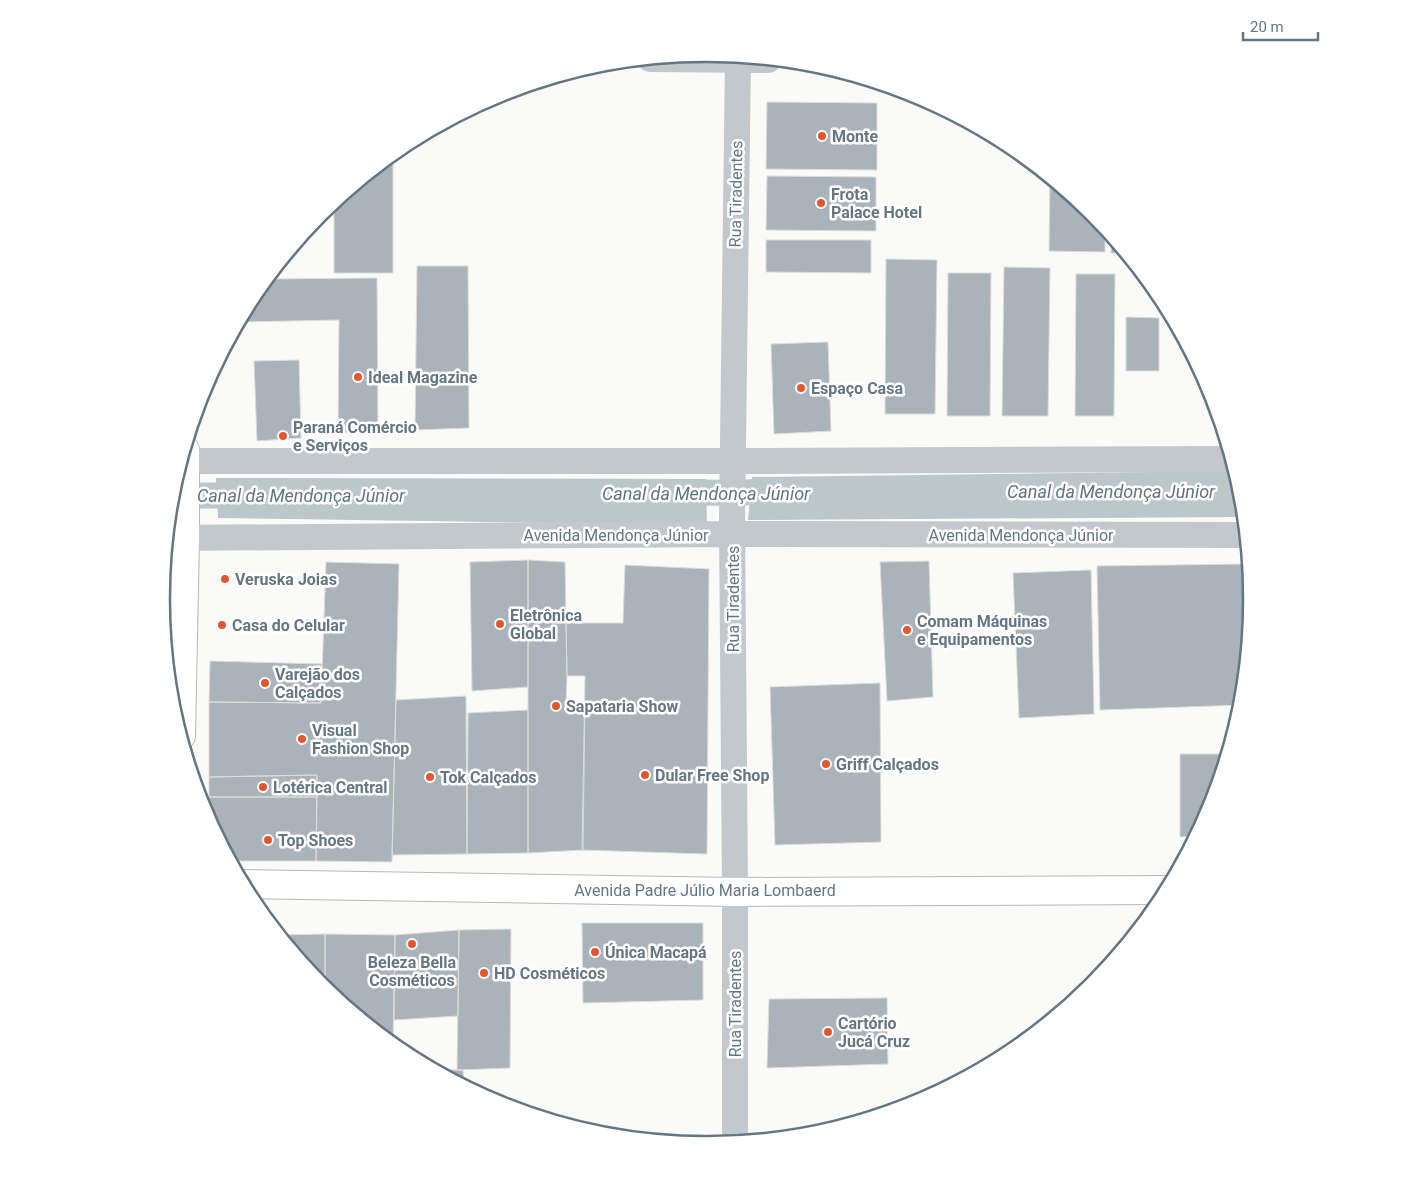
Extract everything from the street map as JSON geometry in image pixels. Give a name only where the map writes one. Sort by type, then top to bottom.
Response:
[{"type":"main road","points":[[181,707],[179,532],[183,483]]},
{"type":"main road","name":"Avenida Padre Júlio Maria Lombaerd","points":[[252,884],[736,892],[1157,890]]},
{"type":"street","name":"Rua Tiradentes","points":[[735,1134],[736,892],[732,528],[738,64]]},
{"type":"street","points":[[187,463],[733,469],[1225,459]]},
{"type":"street","name":"Avenida Mendonça Júnior","points":[[179,532],[732,528],[1239,535]]},
{"type":"water","points":[[1228,471],[1236,517],[748,520],[752,477]]},
{"type":"water","points":[[216,478],[706,479],[707,525],[218,518]]},
{"type":"building","name":"Monte","points":[[767,102],[877,103],[877,170],[766,169]]},
{"type":"building","points":[[393,164],[393,273],[334,273],[334,214]]},
{"type":"building","name":"Frota Palace Hotel","points":[[767,176],[876,177],[876,231],[766,230]]},
{"type":"building","points":[[1050,187],[1105,240],[1105,252],[1049,251]]},
{"type":"building","points":[[766,240],[871,240],[871,273],[766,272]]},
{"type":"building","points":[[1111,247],[1117,253],[1111,253]]},
{"type":"building","points":[[886,259],[937,260],[935,414],[885,414]]},
{"type":"building","points":[[417,266],[468,266],[469,428],[415,430]]},
{"type":"building","points":[[1004,267],[1050,268],[1048,416],[1002,416]]},
{"type":"building","points":[[948,273],[991,273],[990,416],[947,416]]},
{"type":"building","points":[[1076,274],[1115,274],[1114,416],[1075,416]]},
{"type":"building","name":"Ideal Magazine","points":[[377,278],[378,432],[338,433],[339,320],[248,322],[276,279]]},
{"type":"building","points":[[1126,317],[1159,318],[1159,371],[1126,371]]},
{"type":"building","name":"Espaço Casa","points":[[828,342],[831,431],[774,434],[771,344]]},
{"type":"building","points":[[299,360],[301,438],[257,441],[254,361]]},
{"type":"building","name":"Eletrônica Global","points":[[528,560],[528,687],[472,691],[470,562]]},
{"type":"building","name":"Sapataria Show","points":[[528,560],[565,562],[566,702],[585,701],[583,850],[528,853]]},
{"type":"building","name":"Comam Máquinas e Equipamentos","points":[[929,561],[933,697],[887,701],[880,562]]},
{"type":"building","name":"Visual Fashion Shop","points":[[326,562],[399,564],[392,862],[316,861],[317,775],[209,777],[209,702],[321,703]]},
{"type":"building","points":[[1242,564],[1242,634],[1233,705],[1100,710],[1097,566]]},
{"type":"building","name":"Dular Free Shop","points":[[625,565],[709,569],[707,854],[582,850],[585,676],[567,676],[566,623],[623,623]]},
{"type":"building","points":[[1091,570],[1094,714],[1019,718],[1013,573]]},
{"type":"building","name":"Varejão dos Calçados","points":[[210,661],[322,664],[321,703],[209,702]]},
{"type":"building","name":"Griff Calçados","points":[[880,683],[881,842],[775,845],[770,687]]},
{"type":"building","name":"Tok Calçados","points":[[466,696],[467,854],[392,855],[396,700]]},
{"type":"building","points":[[528,710],[528,853],[467,854],[468,713]]},
{"type":"building","points":[[1180,754],[1220,754],[1188,836],[1180,837]]},
{"type":"building","name":"Lotérica Central","points":[[317,775],[317,797],[209,797],[209,777]]},
{"type":"building","name":"Top Shoes","points":[[209,797],[317,797],[316,861],[239,861],[225,836]]},
{"type":"building","points":[[582,923],[703,923],[703,1000],[583,1003]]},
{"type":"building","name":"HD Cosméticos","points":[[511,929],[510,1068],[457,1070],[459,930]]},
{"type":"building","points":[[459,930],[458,1016],[394,1020],[395,935]]},
{"type":"building","points":[[325,934],[395,935],[393,1034],[353,1002],[325,976]]},
{"type":"building","points":[[325,934],[325,976],[303,953],[288,935]]},
{"type":"building","name":"Cartório Jucá Cruz","points":[[887,998],[888,1064],[767,1068],[769,999]]},
{"type":"building","points":[[450,1070],[463,1070],[464,1077]]},
{"type":"waterway","name":"Canal da Mendonça Júnior","points":[[671,493],[785,492]]},
{"type":"waterway","name":"Canal da Mendonça Júnior","points":[[180,496],[252,495]]},
{"type":"place","name":"Monte","points":[[822,136]]},
{"type":"place","name":"Frota Palace Hotel","points":[[821,203]]},
{"type":"place","name":"Ideal Magazine","points":[[358,377]]},
{"type":"place","name":"Espaço Casa","points":[[801,388]]},
{"type":"place","name":"Paraná Comércio e Serviços","points":[[283,436]]},
{"type":"place","name":"Veruska Joias","points":[[225,579]]},
{"type":"place","name":"Eletrônica Global","points":[[500,624]]},
{"type":"place","name":"Casa do Celular","points":[[222,625]]},
{"type":"place","name":"Comam Máquinas e Equipamentos","points":[[907,630]]},
{"type":"place","name":"Varejão dos Calçados","points":[[265,683]]},
{"type":"place","name":"Sapataria Show","points":[[556,706]]},
{"type":"place","name":"Visual Fashion Shop","points":[[302,739]]},
{"type":"place","name":"Griff Calçados","points":[[826,764]]},
{"type":"place","name":"Dular Free Shop","points":[[645,775]]},
{"type":"place","name":"Tok Calçados","points":[[430,777]]},
{"type":"place","name":"Lotérica Central","points":[[263,787]]},
{"type":"place","name":"Top Shoes","points":[[268,840]]},
{"type":"place","name":"Beleza Bella Cosméticos","points":[[412,944]]},
{"type":"place","name":"Única Macapá","points":[[595,952]]},
{"type":"place","name":"HD Cosméticos","points":[[484,973]]},
{"type":"place","name":"Cartório Jucá Cruz","points":[[828,1032]]}]
